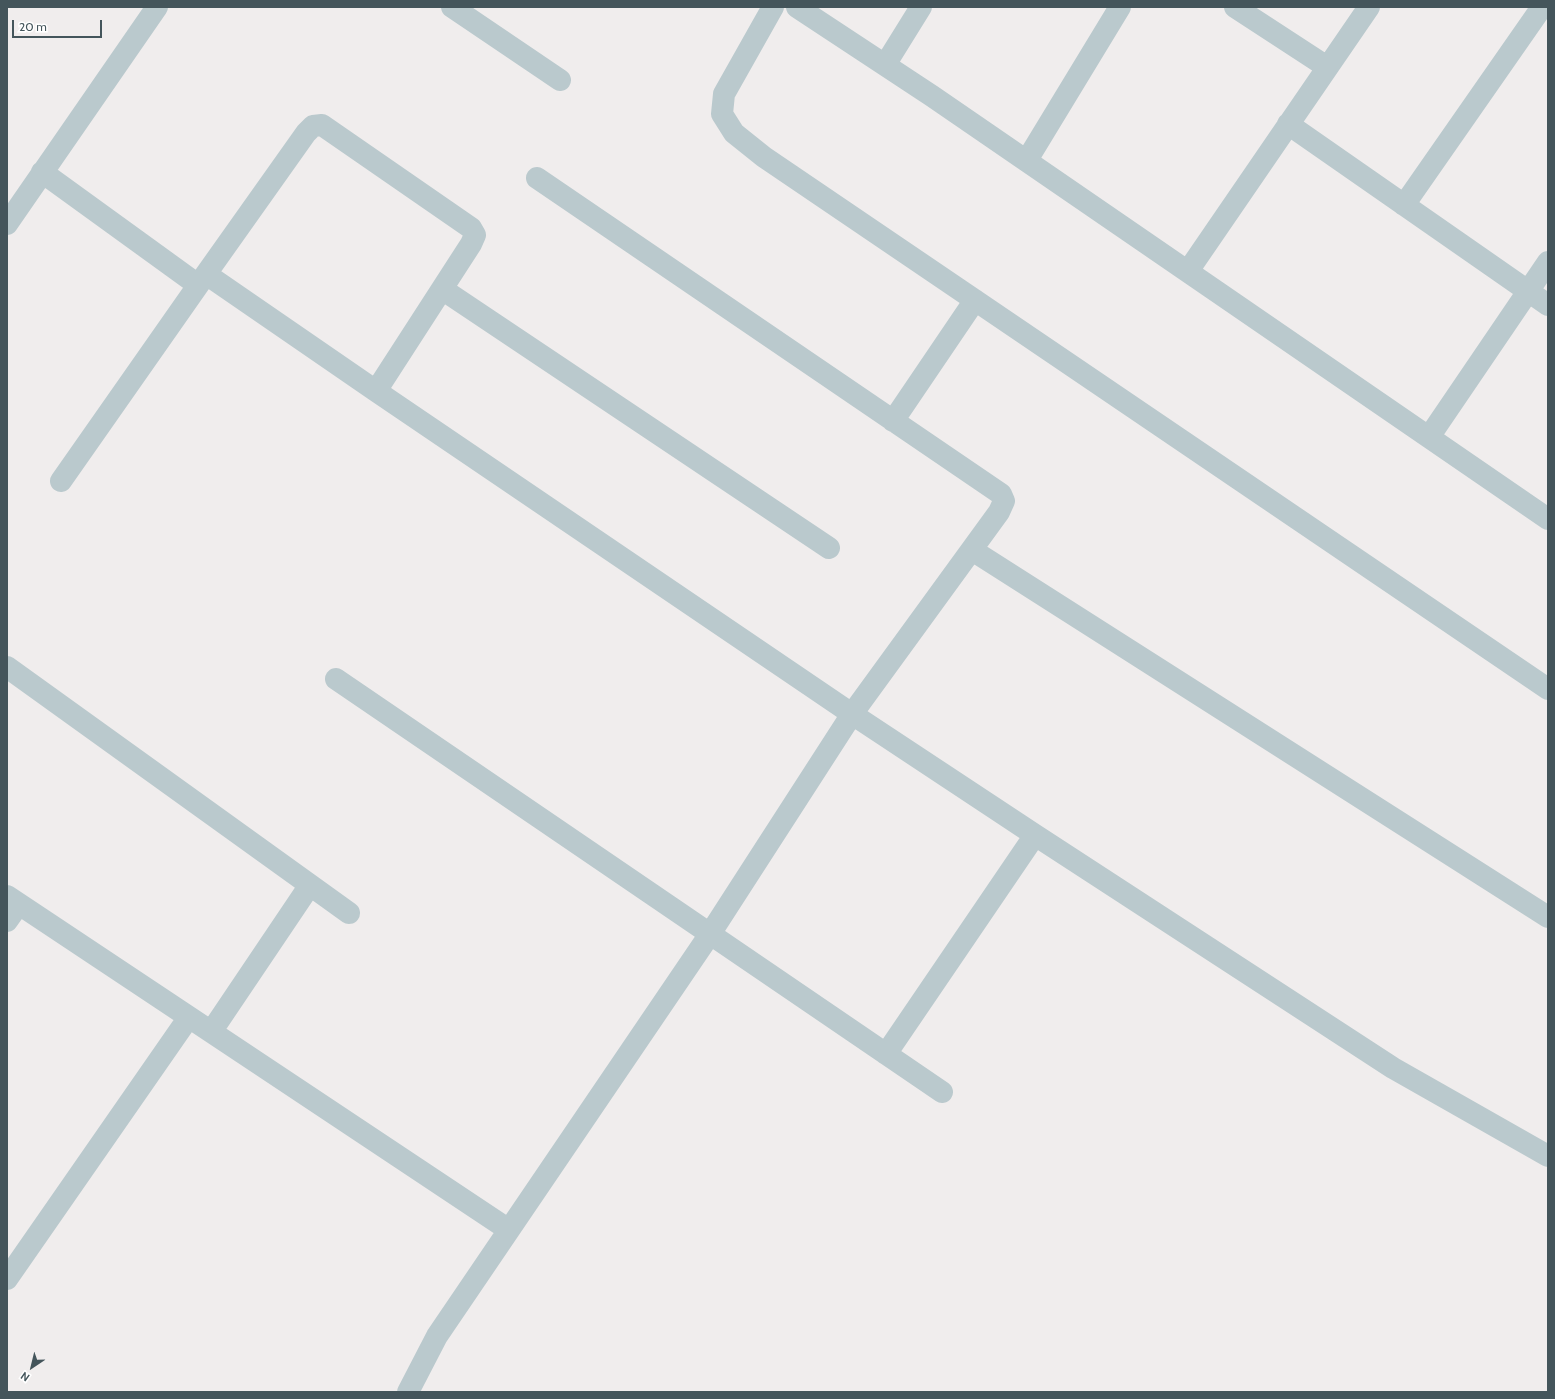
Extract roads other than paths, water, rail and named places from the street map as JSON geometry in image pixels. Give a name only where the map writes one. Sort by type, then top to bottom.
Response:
[{"type":"street","points":[[7,224],[157,7]]},
{"type":"street","points":[[452,7],[560,80]]},
{"type":"street","points":[[773,7],[724,94],[722,114],[734,133],[764,157],[1548,689]]},
{"type":"street","points":[[797,7],[1027,160],[1548,519]]},
{"type":"street","points":[[886,65],[921,7]]},
{"type":"street","points":[[1027,160],[1120,7]]},
{"type":"street","points":[[1235,7],[1327,67]]},
{"type":"street","points":[[1188,271],[1369,7]]},
{"type":"street","points":[[1404,205],[1542,7]]},
{"type":"street","points":[[1288,124],[1548,305]]},
{"type":"street","points":[[61,481],[202,279],[306,133],[313,126],[322,125],[471,228],[475,235],[471,244],[376,391]]},
{"type":"street","points":[[42,172],[202,279],[376,391],[852,714],[1035,835],[1393,1068],[1548,1156]]},
{"type":"street","points":[[408,1392],[437,1336],[710,934],[852,714],[972,550],[999,512],[1004,501],[1001,494],[537,178]]},
{"type":"street","points":[[1429,437],[1548,262]]},
{"type":"street","points":[[442,289],[829,548]]},
{"type":"street","points":[[893,420],[975,300]]},
{"type":"street","points":[[972,550],[1548,917]]},
{"type":"street","points":[[7,667],[349,913]]},
{"type":"street","points":[[336,679],[942,1092]]},
{"type":"street","points":[[886,1054],[1035,835]]},
{"type":"street","points":[[211,1032],[310,885]]},
{"type":"street","points":[[11,907],[189,1017],[509,1230]]},
{"type":"street","points":[[7,1279],[189,1017]]}]
